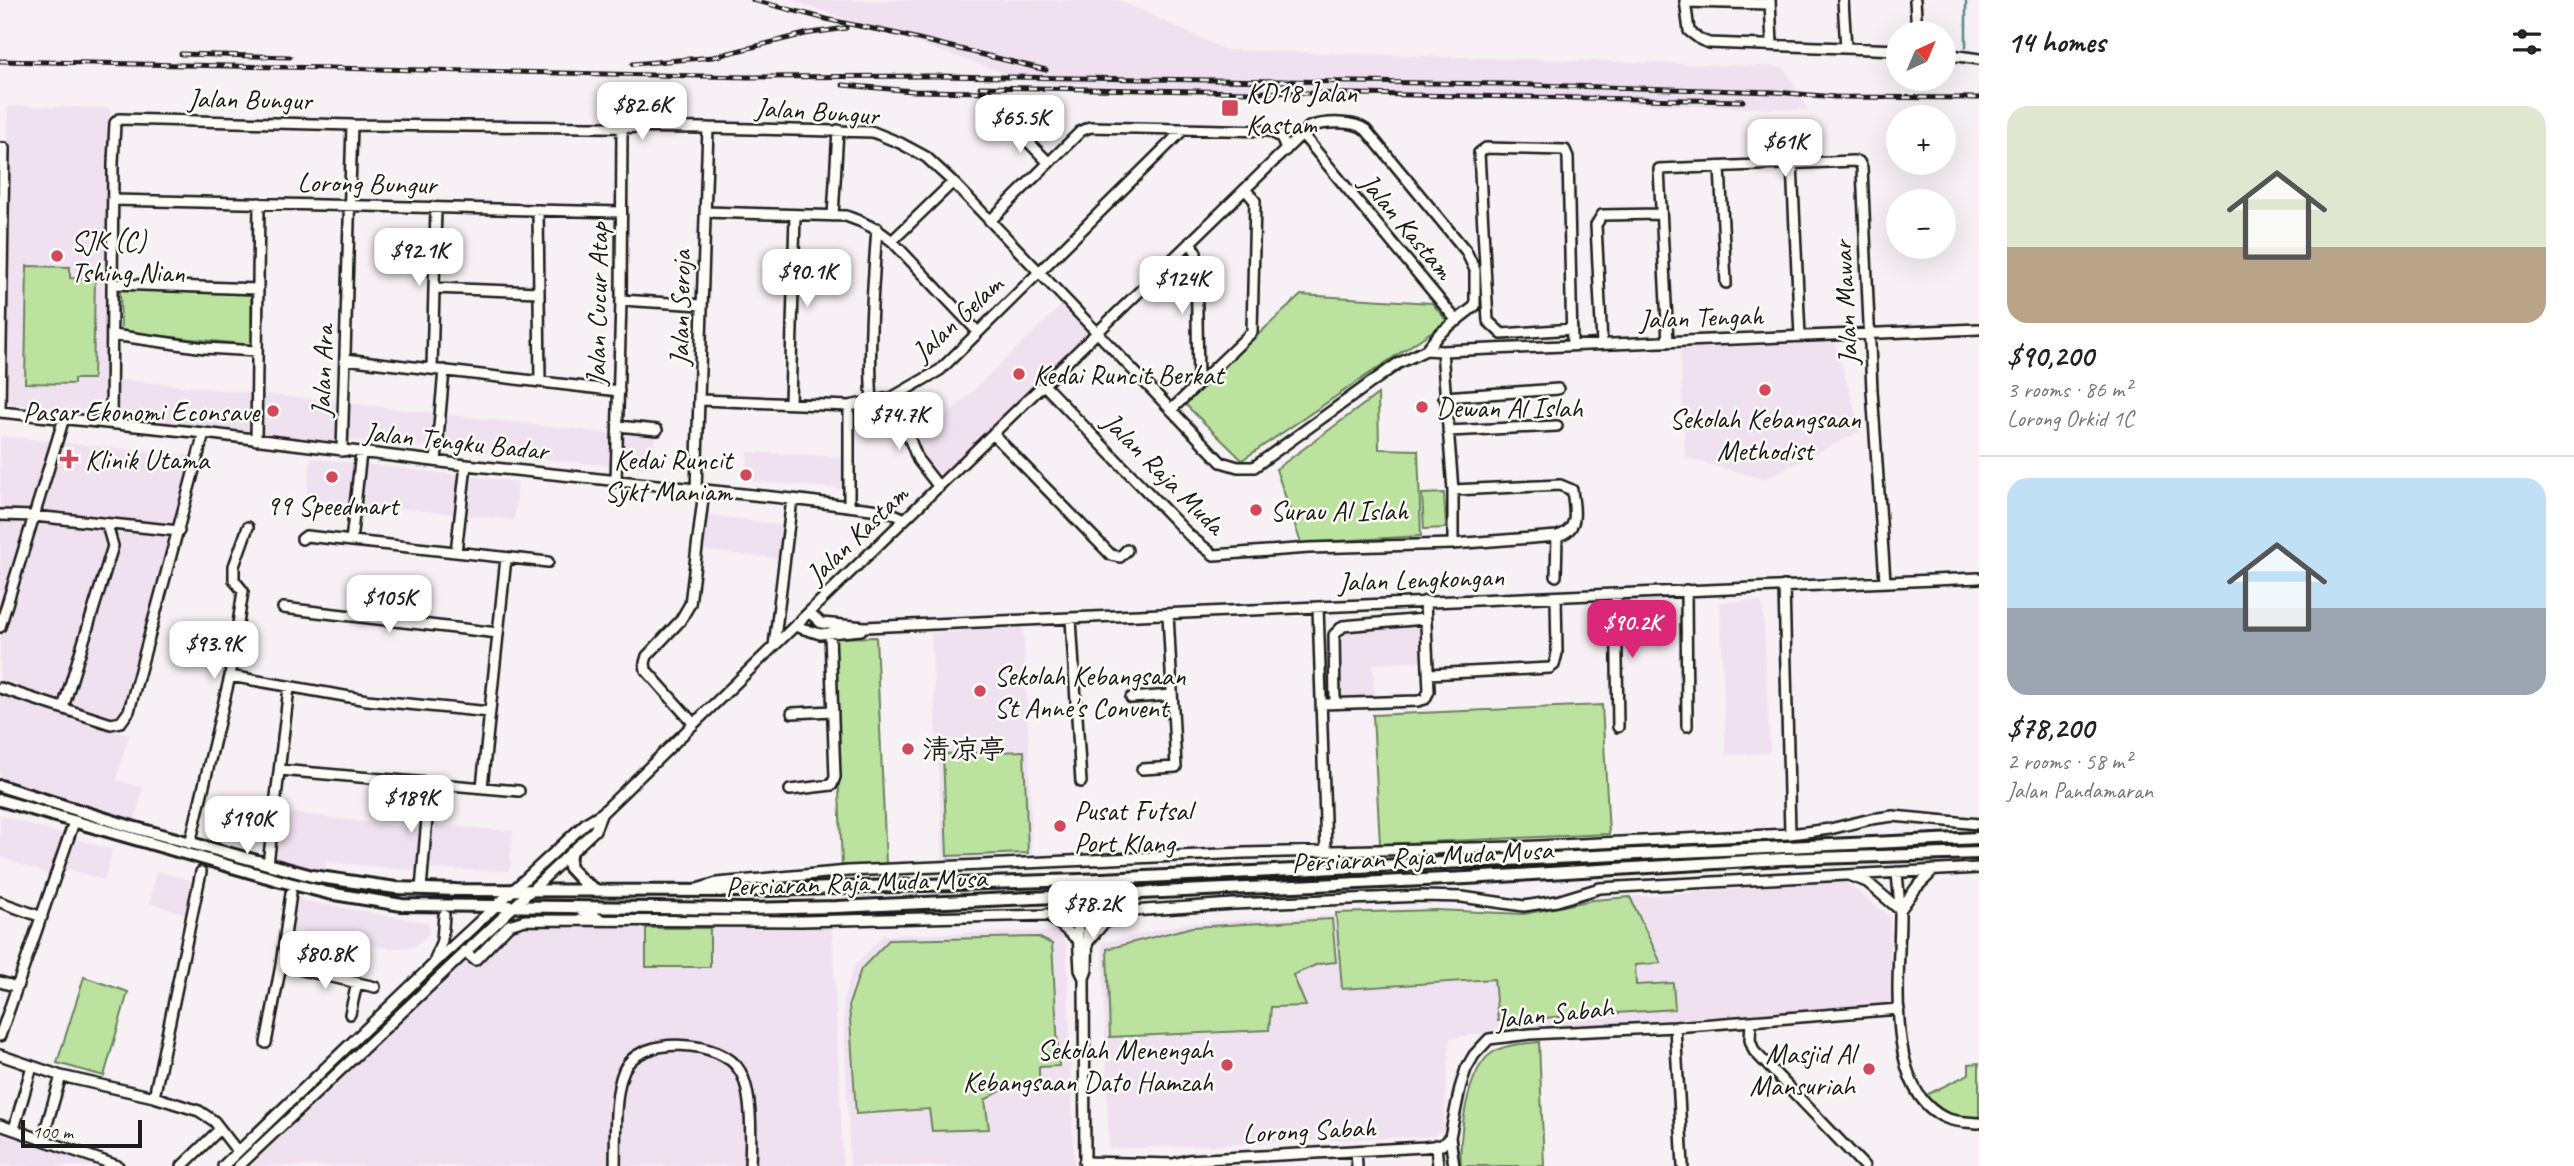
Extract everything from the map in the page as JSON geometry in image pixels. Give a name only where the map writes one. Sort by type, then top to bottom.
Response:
[{"type":"main road","name":"Persiaran Raja Muda Musa","points":[[0,786],[190,844],[312,876],[358,884],[421,889],[688,891],[1068,881],[1979,838]]},
{"type":"main road","name":"Persiaran Raja Muda Musa","points":[[0,800],[201,860],[328,893],[402,905],[745,909],[837,907],[1480,877],[1783,859],[1979,853]]},
{"type":"main road","points":[[1517,847],[1545,859]]},
{"type":"main road","points":[[570,853],[569,867],[582,881],[598,891]]},
{"type":"main road","points":[[573,906],[598,919]]},
{"type":"street","points":[[1843,0],[1846,48]]},
{"type":"street","points":[[1915,0],[1916,21]]},
{"type":"street","points":[[1772,45],[1770,2],[1685,1],[1689,31],[1709,43],[1886,50]]},
{"type":"street","points":[[1956,56],[1979,59]]},
{"type":"street","name":"Jalan Bungur","points":[[113,200],[115,123],[119,120],[873,132],[926,157],[990,220],[1096,334]]},
{"type":"street","name":"Jalan Ara","points":[[342,451],[352,125]]},
{"type":"street","points":[[1096,334],[1221,462],[1238,467],[1254,467],[1397,364],[1426,350],[1439,334],[1475,306],[1475,270],[1466,251],[1366,130],[1355,125],[1316,125],[1309,127],[1302,134]]},
{"type":"street","points":[[1013,126],[1049,163]]},
{"type":"street","name":"Jalan Cucur Atap","points":[[616,482],[622,127]]},
{"type":"street","points":[[990,220],[1081,131],[1090,127],[1269,131],[1280,137],[1286,150]]},
{"type":"street","name":"Jalan Seroja","points":[[694,724],[646,670],[645,663],[647,656],[680,621],[690,604],[700,491],[708,128]]},
{"type":"street","name":"Jalan Gelam","points":[[701,400],[849,406],[893,397],[940,370],[1184,129]]},
{"type":"street","points":[[834,216],[838,130]]},
{"type":"street","name":"Jalan Kastam","points":[[223,1166],[497,905],[587,822],[602,813],[1302,134],[1457,321]]},
{"type":"street","points":[[0,412],[2,148]]},
{"type":"street","points":[[1572,329],[1502,334],[1488,321],[1479,153],[1486,148],[1565,150],[1568,157],[1572,329],[1572,345]]},
{"type":"street","name":"Jalan Mawar","points":[[1660,214],[1659,169],[1859,162],[1862,168],[1869,333],[1885,581]]},
{"type":"street","points":[[1792,163],[1800,336]]},
{"type":"street","points":[[1720,167],[1726,283]]},
{"type":"street","points":[[892,241],[953,182]]},
{"type":"street","points":[[1171,410],[1252,332],[1255,201],[1245,189]]},
{"type":"street","points":[[111,423],[113,200]]},
{"type":"street","name":"Lorong Bungur","points":[[113,200],[621,212]]},
{"type":"street","points":[[256,440],[259,203]]},
{"type":"street","points":[[432,369],[436,208]]},
{"type":"street","points":[[538,210],[540,382]]},
{"type":"street","points":[[705,212],[846,216],[877,228],[978,332]]},
{"type":"street","points":[[1602,344],[1598,218],[1602,215],[1660,214],[1668,342]]},
{"type":"street","points":[[790,403],[795,215]]},
{"type":"street","points":[[872,403],[871,339],[877,228]]},
{"type":"street","points":[[1191,242],[1196,252],[1198,383]]},
{"type":"street","points":[[114,284],[258,289]]},
{"type":"street","points":[[434,288],[539,292]]},
{"type":"street","points":[[621,300],[702,305]]},
{"type":"street","name":"Jalan Tengah","points":[[1426,350],[1979,328]]},
{"type":"street","points":[[113,335],[205,348],[257,351]]},
{"type":"street","points":[[1442,351],[1453,491],[1453,544]]},
{"type":"street","points":[[345,359],[619,391]]},
{"type":"street","points":[[436,461],[444,370]]},
{"type":"street","name":"Jalan Raja Muda","points":[[1044,385],[1190,536],[1214,555],[1309,548],[1453,544],[1557,536]]},
{"type":"street","points":[[1444,397],[1558,389]]},
{"type":"street","points":[[893,397],[918,460],[939,486]]},
{"type":"street","points":[[849,406],[849,506]]},
{"type":"street","name":"Jalan Tengku Badar","points":[[0,412],[204,433],[616,482],[792,499],[887,511],[905,519]]},
{"type":"street","points":[[0,627],[64,418]]},
{"type":"street","points":[[618,425],[657,430]]},
{"type":"street","points":[[1448,431],[1557,426]]},
{"type":"street","points":[[0,688],[111,724],[121,722],[128,711],[204,433]]},
{"type":"street","points":[[993,434],[1111,555],[1120,557],[1127,550]]},
{"type":"street","points":[[351,541],[361,453]]},
{"type":"street","points":[[456,552],[466,465]]},
{"type":"street","points":[[1453,491],[1560,485],[1572,489],[1575,523],[1569,531],[1557,536],[1556,576]]},
{"type":"street","points":[[774,646],[792,499]]},
{"type":"street","points":[[0,515],[179,531]]},
{"type":"street","points":[[107,525],[113,546]]},
{"type":"street","points":[[63,708],[113,546],[130,527]]},
{"type":"street","points":[[190,844],[230,676],[243,591],[234,580],[234,566],[248,527]]},
{"type":"street","points":[[302,539],[306,536],[548,562]]},
{"type":"street","points":[[482,788],[506,558]]},
{"type":"street","name":"Jalan Lengkongan","points":[[809,612],[821,623],[865,627],[1979,578]]},
{"type":"street","points":[[1784,586],[1790,834]]},
{"type":"street","points":[[1686,590],[1687,726]]},
{"type":"street","points":[[1616,594],[1618,727]]},
{"type":"street","points":[[1429,674],[1550,668],[1555,665],[1556,597]]},
{"type":"street","points":[[1321,705],[1425,699],[1429,691],[1429,674],[1425,601]]},
{"type":"street","points":[[1318,607],[1326,851]]},
{"type":"street","points":[[283,608],[498,633]]},
{"type":"street","points":[[1142,769],[1176,767],[1168,614]]},
{"type":"street","points":[[1071,619],[1082,782]]},
{"type":"street","points":[[1335,703],[1334,635],[1337,629],[1343,626],[1424,619]]},
{"type":"street","name":"Jalan Lengkongan","points":[[794,626],[820,634],[857,631],[865,627]]},
{"type":"street","points":[[790,790],[832,785],[835,777],[830,633]]},
{"type":"street","points":[[230,676],[368,700],[490,712]]},
{"type":"street","points":[[268,864],[289,688]]},
{"type":"street","points":[[1131,698],[1172,695]]},
{"type":"street","points":[[792,713],[833,711]]},
{"type":"street","points":[[279,769],[519,791]]},
{"type":"street","points":[[421,889],[430,783]]},
{"type":"street","name":"Jalan Kastam","points":[[239,1166],[595,830],[602,813]]},
{"type":"street","points":[[688,891],[717,883],[848,871],[1326,851],[1517,847],[1790,834],[1894,816],[1979,824]]},
{"type":"street","points":[[0,1036],[75,822]]},
{"type":"street","points":[[464,951],[475,960],[514,922],[598,919],[801,921],[1088,914],[1233,904],[1422,896],[1462,897],[1524,906],[1558,901],[1600,888],[1979,868]]},
{"type":"street","points":[[1900,911],[1916,888],[1934,870]]},
{"type":"street","points":[[154,1097],[201,872]]},
{"type":"street","points":[[1897,872],[1900,911],[1899,1009],[1903,1054],[1908,1073],[1922,1100],[1937,1114],[1950,1121],[1979,1123]]},
{"type":"street","points":[[1848,875],[1867,882],[1900,911]]},
{"type":"street","points":[[266,1043],[291,894]]},
{"type":"street","points":[[0,902],[42,917]]},
{"type":"street","points":[[1083,942],[1122,912]]},
{"type":"street","points":[[1047,914],[1083,942]]},
{"type":"street","points":[[1076,914],[1083,942]]},
{"type":"street","points":[[1084,1164],[1083,942],[1088,914]]},
{"type":"street","points":[[433,965],[442,940],[444,915]]},
{"type":"street","points":[[281,965],[375,987]]},
{"type":"street","points":[[0,982],[16,987]]},
{"type":"street","points":[[350,1014],[357,983]]},
{"type":"street","name":"Jalan Sabah","points":[[1454,1166],[1450,1137],[1466,1069],[1480,1047],[1489,1039],[1899,1009]]},
{"type":"street","points":[[1751,1021],[1750,1040],[1754,1051],[1864,1166]]},
{"type":"street","points":[[1675,1027],[1683,1166]]},
{"type":"street","points":[[615,1166],[618,1099],[624,1070],[638,1055],[658,1046],[700,1047],[718,1051],[736,1064],[742,1073],[747,1092],[750,1166]]},
{"type":"street","points":[[0,1055],[61,1076],[154,1097],[199,1111],[214,1121],[238,1152]]},
{"type":"street","points":[[14,1129],[32,1066]]},
{"type":"street","points":[[43,1138],[61,1076]]},
{"type":"street","points":[[0,1125],[118,1166]]},
{"type":"street","points":[[182,1166],[220,1129]]},
{"type":"street","name":"Lorong Sabah","points":[[1084,1164],[1173,1165],[1198,1159],[1442,1145],[1450,1137]]},
{"type":"street","points":[[1437,1145],[1438,1166]]},
{"type":"street","points":[[1356,1150],[1357,1166]]},
{"type":"shaded area","points":[[790,0],[1119,0],[1226,50],[1784,67],[1808,110],[1034,83]]},
{"type":"shaded area","name":"SJK (C) Tshing Nian","points":[[8,106],[110,108],[104,412],[4,403]]},
{"type":"shaded area","points":[[1063,304],[1090,333],[938,481],[916,445]]},
{"type":"shaded area","name":"Sekolah Kebangsaan Methodist","points":[[1834,340],[1861,431],[1764,479],[1685,458],[1680,348]]},
{"type":"shaded area","points":[[116,379],[341,402],[340,447],[114,420]]},
{"type":"shaded area","points":[[347,403],[614,434],[655,433],[654,468],[346,439]]},
{"type":"shaded area","points":[[0,436],[194,456],[119,732],[129,735],[116,780],[143,788],[134,823],[0,781]]},
{"type":"shaded area","points":[[748,452],[846,457],[846,489],[747,481]]},
{"type":"shaded area","points":[[311,458],[518,482],[514,520],[306,499]]},
{"type":"shaded area","points":[[704,514],[786,526],[782,559],[699,550]]},
{"type":"shaded area","points":[[1760,601],[1763,605],[1770,751],[1726,755],[1720,602]]},
{"type":"shaded area","points":[[1422,621],[1425,661],[1373,664],[1375,699],[1338,699],[1337,635],[1344,629]]},
{"type":"shaded area","name":"Sekolah Kebangsaan St Anne's Convent","points":[[1023,627],[1032,854],[943,860],[931,633]]},
{"type":"shaded area","points":[[278,811],[423,830],[420,871],[326,862],[325,871],[272,858]]},
{"type":"shaded area","points":[[0,815],[112,850],[105,880],[57,866],[53,876],[0,857]]},
{"type":"shaded area","points":[[432,825],[513,831],[510,868],[508,871],[430,869]]},
{"type":"shaded area","points":[[156,871],[194,881],[188,915],[150,903]]},
{"type":"shaded area","points":[[1844,881],[1889,916],[1892,1003],[1499,1032],[1450,1038],[1443,1130],[1433,1136],[1109,1149],[1102,943],[1187,923],[1436,910],[1524,914],[1593,900]]},
{"type":"shaded area","points":[[293,899],[429,923],[429,933],[414,947],[389,948],[289,929]]},
{"type":"shaded area","points":[[502,923],[832,926],[843,1166],[251,1166]]},
{"type":"shaded area","points":[[1060,931],[1067,948],[1074,1166],[850,1166],[843,1000],[854,966],[883,935]]},
{"type":"shaded area","points":[[0,1129],[107,1166],[0,1166]]},
{"type":"green space","points":[[27,266],[70,267],[70,278],[95,279],[93,379],[74,379],[74,384],[25,383]]},
{"type":"green space","points":[[120,289],[251,292],[252,345],[121,332]]},
{"type":"green space","points":[[1301,295],[1432,303],[1447,321],[1242,460],[1184,403]]},
{"type":"green space","points":[[1378,394],[1379,449],[1418,450],[1421,536],[1301,543],[1276,469]]},
{"type":"green space","points":[[1444,493],[1446,528],[1424,529],[1422,494]]},
{"type":"green space","points":[[876,637],[886,864],[842,866],[833,638]]},
{"type":"green space","points":[[1602,705],[1609,834],[1380,844],[1373,715]]},
{"type":"green space","points":[[1024,751],[1028,853],[947,856],[943,754]]},
{"type":"green space","points":[[1630,897],[1661,963],[1635,965],[1636,985],[1673,983],[1675,1009],[1498,1021],[1494,979],[1342,989],[1336,913],[1436,910],[1524,914],[1593,900]]},
{"type":"green space","points":[[1332,919],[1336,962],[1318,964],[1293,975],[1306,1006],[1271,1007],[1269,1030],[1110,1037],[1107,949],[1192,927]]},
{"type":"green space","points":[[646,928],[710,928],[710,967],[646,967]]},
{"type":"green space","points":[[1038,937],[1052,944],[1059,1066],[1039,1067],[1039,1085],[1008,1087],[985,1100],[989,1129],[932,1131],[929,1109],[856,1114],[849,1004],[861,969],[889,940]]},
{"type":"green space","points":[[84,977],[128,992],[104,1076],[57,1063]]},
{"type":"green space","points":[[1539,1042],[1544,1166],[1461,1166],[1461,1139],[1466,1105],[1470,1089],[1483,1062],[1492,1053],[1503,1048]]},
{"type":"green space","points":[[1979,1063],[1979,1119],[1950,1114],[1926,1095],[1969,1074],[1969,1064]]},
{"type":"waterway","points":[[1966,0],[1966,47]]},
{"type":"railway","points":[[753,0],[1046,70]]},
{"type":"railway","points":[[633,64],[713,57],[805,34],[846,28]]},
{"type":"railway","points":[[181,54],[290,57]]},
{"type":"railway","points":[[0,61],[749,77],[932,76],[1501,84],[1775,92],[1835,97],[1979,98]]},
{"type":"railway","points":[[843,85],[913,91],[990,92]]},
{"type":"railway","points":[[980,87],[1743,101]]},
{"type":"place","name":"KD18 Jalan Kastam","points":[[1230,108]]},
{"type":"place","name":"SJK (C) Tshing Nian","points":[[57,256]]},
{"type":"place","name":"Kedai Runcit Berkat","points":[[1019,374]]},
{"type":"place","name":"Sekolah Kebangsaan Methodist","points":[[1765,390]]},
{"type":"place","name":"Dewan Al Islah","points":[[1422,407]]},
{"type":"place","name":"Pasar Ekonomi Econsave","points":[[273,411]]},
{"type":"place","name":"Klinik Utama","points":[[69,459]]},
{"type":"place","name":"Kedai Runcit Sykt Maniam","points":[[746,475]]},
{"type":"place","name":"99 Speedmart","points":[[332,477]]},
{"type":"place","name":"Surau Al Islah","points":[[1256,510]]},
{"type":"place","name":"Sekolah Kebangsaan St Anne's Convent","points":[[980,691]]},
{"type":"place","name":"清凉亭","points":[[908,749]]},
{"type":"place","name":"Pusat Futsal Port Klang","points":[[1060,826]]},
{"type":"place","name":"Sekolah Menengah Kebangsaan Dato Hamzah","points":[[1227,1065]]},
{"type":"place","name":"Masjid Al Mansuriah","points":[[1869,1069]]}]
